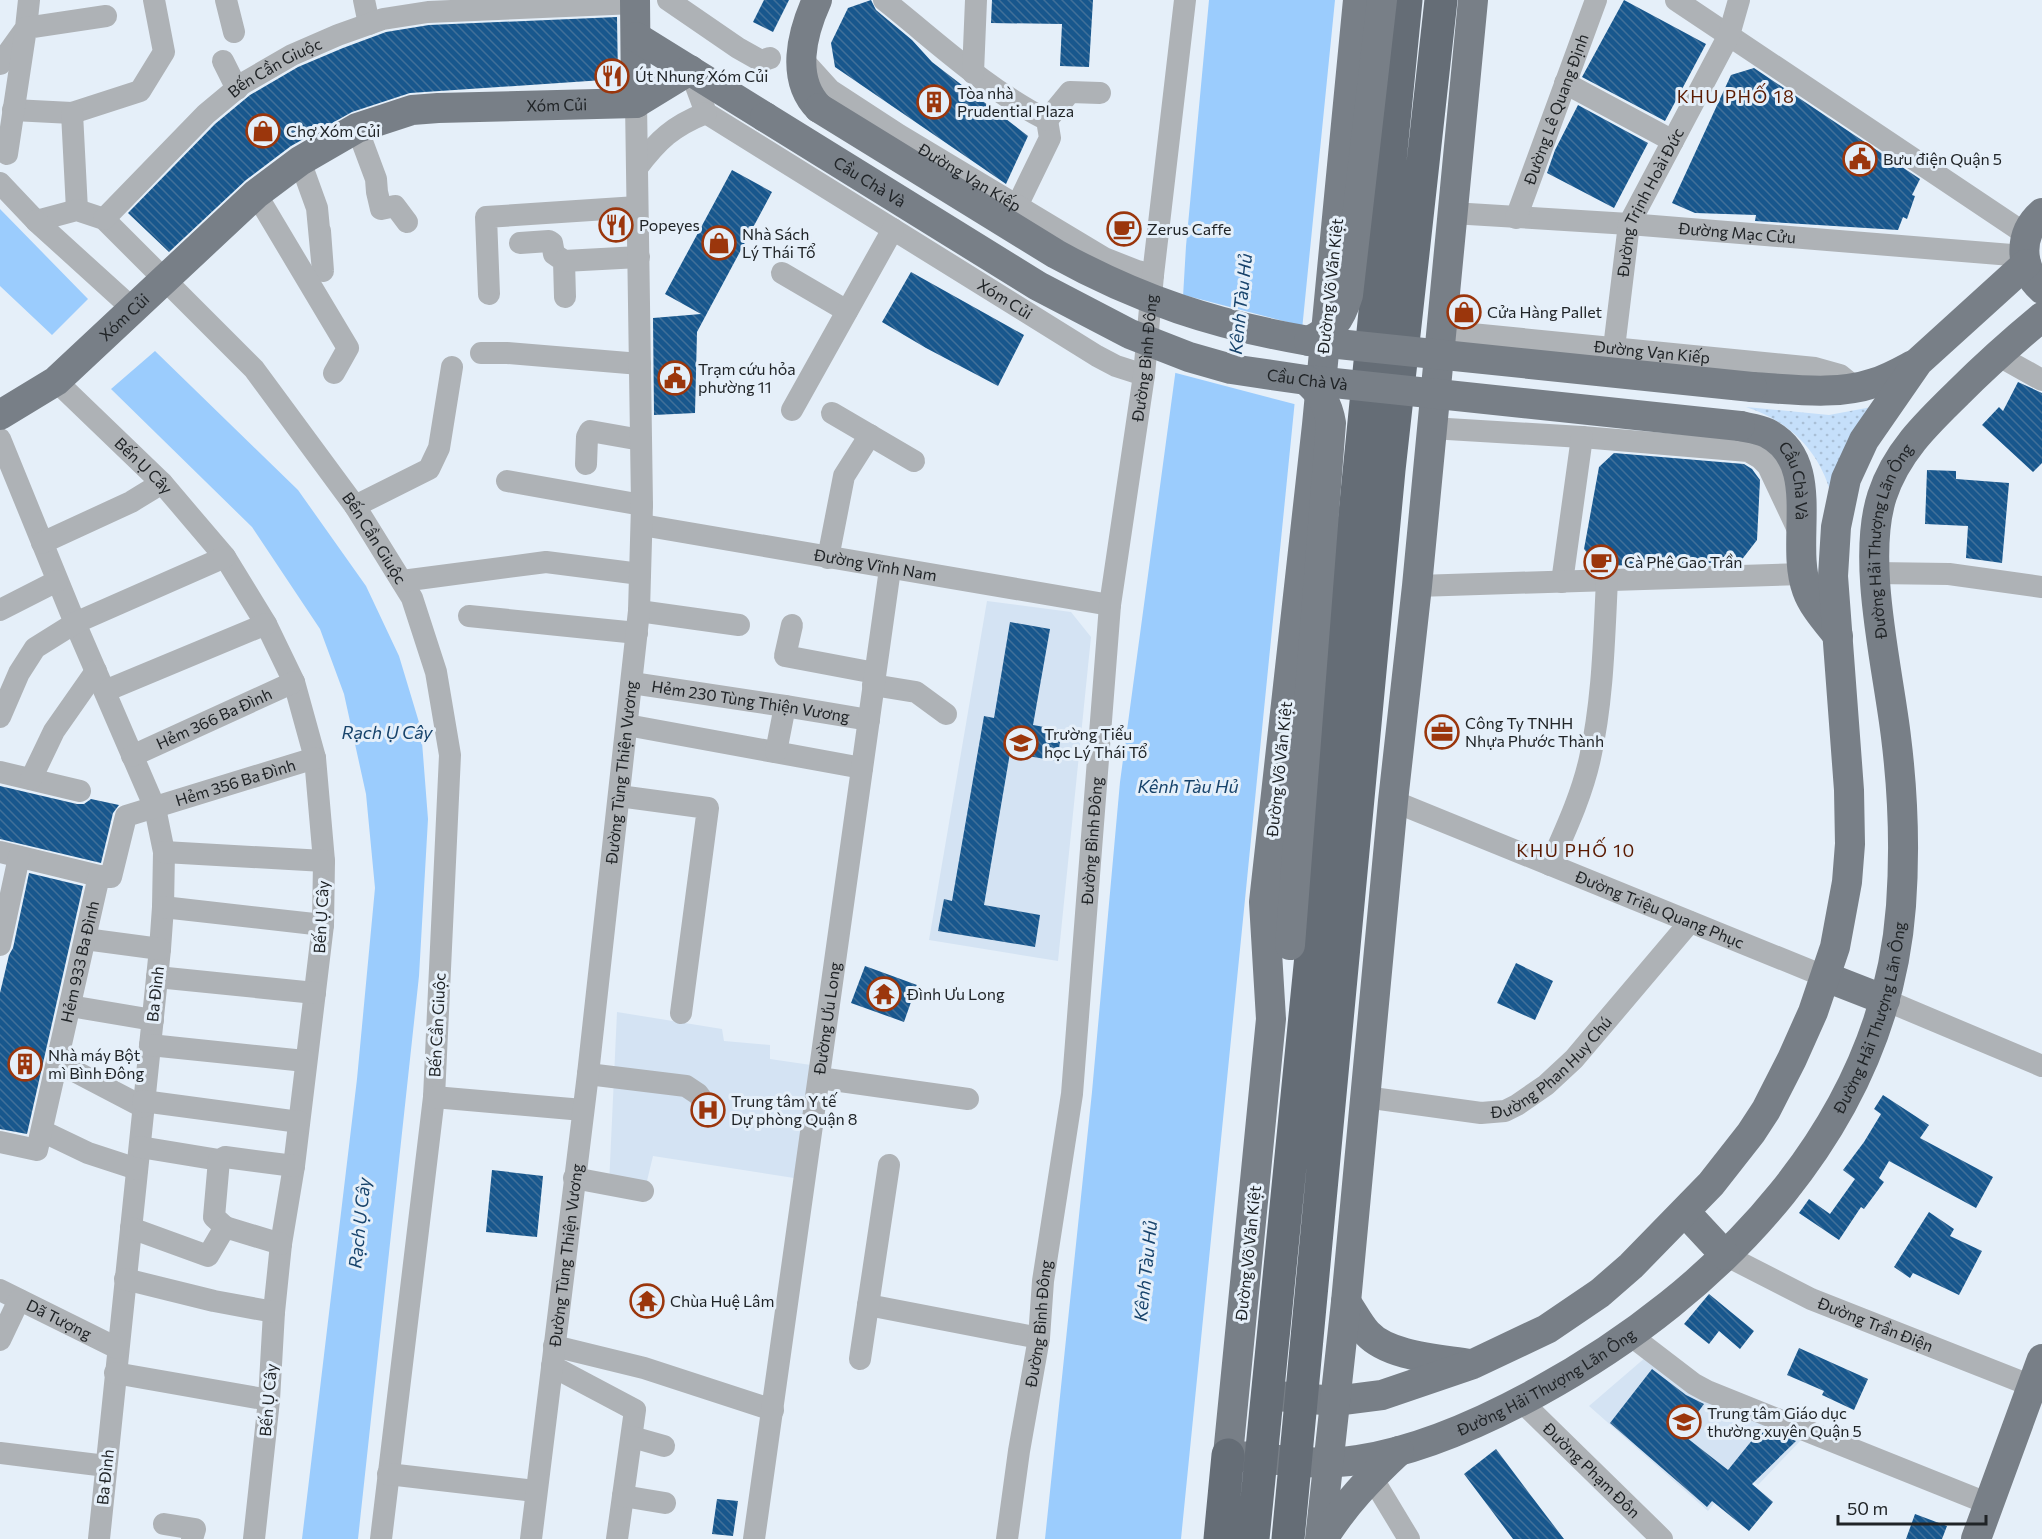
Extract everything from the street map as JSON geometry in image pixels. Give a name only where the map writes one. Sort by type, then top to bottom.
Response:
[{"type":"highway","name":"Đường Võ Văn Kiệt","points":[[1253,1539],[1406,0]]},
{"type":"highway","points":[[1288,1539],[1389,470],[1441,0]]},
{"type":"highway","name":"Đường Võ Văn Kiệt","points":[[1220,1539],[1228,1455]]},
{"type":"main road","points":[[817,0],[809,19],[801,58],[804,87],[819,108],[1046,248],[1096,276],[1155,301],[1209,319],[1240,328],[1309,341],[1752,387],[1833,390],[1856,388],[1889,378],[1918,362]]},
{"type":"main road","name":"Đường Võ Văn Kiệt","points":[[1228,1455],[1271,1019],[1264,902],[1317,425],[1358,0]]},
{"type":"main road","points":[[1309,341],[1333,326],[1339,318],[1348,295],[1382,0]]},
{"type":"main road","points":[[1321,1539],[1346,1302],[1393,801],[1417,586],[1473,0]]},
{"type":"main road","name":"Đường Tùng Thiện Vương","points":[[635,2],[636,103]]},
{"type":"main road","name":"Cầu Chà Và","points":[[636,37],[1038,286],[1119,329],[1212,364],[1306,380],[1740,426],[1764,432],[1777,439],[1788,450],[1797,465],[1800,483],[1800,535],[1806,590],[1838,636]]},
{"type":"main road","name":"Xóm Củi","points":[[0,414],[56,381],[256,194],[300,161],[357,128],[412,110],[636,103],[690,70]]},
{"type":"main road","points":[[1235,1393],[1335,1401],[1382,1395],[1473,1364],[1530,1339],[1565,1319],[1616,1280],[1685,1212],[1736,1155],[1766,1110],[1792,1059],[1826,977],[1841,920],[1850,844],[1849,790],[1833,576],[1834,551],[1846,479],[1863,440],[1918,362],[1976,309],[2030,242]]},
{"type":"main road","points":[[2030,242],[2030,274],[2042,289]]},
{"type":"main road","points":[[1976,309],[1995,321],[2002,335],[2000,352]]},
{"type":"main road","name":"Đường Hải Thượng Lãn Ông","points":[[1366,1468],[1401,1449],[1455,1431],[1521,1401],[1595,1359],[1630,1335],[1695,1284],[1769,1211],[1802,1169],[1829,1126],[1853,1079],[1885,1000],[1901,909],[1904,830],[1897,740],[1882,641],[1875,573],[1876,527],[1881,500],[1890,474],[1903,451],[1922,428],[2000,352],[2042,317]]},
{"type":"main road","points":[[1271,1019],[1290,945],[1331,423],[1325,401],[1319,391],[1306,380]]},
{"type":"main road","points":[[1826,977],[1885,1000]]},
{"type":"main road","points":[[1685,1212],[1725,1256]]},
{"type":"main road","points":[[1346,1302],[1368,1334],[1384,1345],[1403,1352],[1473,1364]]},
{"type":"main road","points":[[1308,1330],[1328,1354],[1340,1363],[1370,1380],[1406,1388]]},
{"type":"main road","points":[[1976,1539],[2037,1372]]},
{"type":"main road","points":[[1228,1455],[1366,1468],[1342,1510],[1321,1539]]},
{"type":"street","points":[[7,154],[30,0]]},
{"type":"street","points":[[13,110],[72,113],[140,91],[164,52],[154,0]]},
{"type":"street","points":[[226,0],[234,32]]},
{"type":"street","points":[[364,0],[369,24]]},
{"type":"street","points":[[668,0],[761,61],[771,58]]},
{"type":"street","points":[[884,0],[973,73],[1018,105],[1047,120]]},
{"type":"street","points":[[973,73],[976,0]]},
{"type":"street","name":"Đường Bình Đông","points":[[1007,1539],[1019,1451],[1039,1338],[1043,1281],[1072,1094],[1110,605],[1144,375],[1153,274],[1185,0]]},
{"type":"street","name":"Đường Lê Quang Định","points":[[1516,218],[1596,0]]},
{"type":"street","points":[[1676,0],[2030,242]]},
{"type":"street","name":"Đường Trịnh Hoài Đức","points":[[1614,348],[1629,224],[1729,35],[1739,0]]},
{"type":"street","name":"Bến Cần Giuộc","points":[[381,1539],[434,1097],[450,755],[436,672],[412,598],[355,506],[254,369],[104,219],[206,114],[237,89],[292,55],[369,24],[390,9],[428,12],[635,2]]},
{"type":"street","points":[[0,64],[26,28],[106,16]]},
{"type":"street","name":"Đường Vạn Kiếp","points":[[801,58],[830,90],[899,135],[1104,258],[1137,271],[1153,274]]},
{"type":"street","points":[[223,61],[237,89]]},
{"type":"street","points":[[637,168],[652,148],[669,132],[686,121],[706,113],[690,70]]},
{"type":"street","points":[[1565,83],[1673,141]]},
{"type":"street","points":[[1017,206],[1050,138],[1047,120],[1070,92],[1100,93]]},
{"type":"street","name":"Đường Tùng Thiện Vương","points":[[531,1539],[535,1491],[588,1074],[638,622],[642,515],[636,103]]},
{"type":"street","points":[[72,113],[76,210]]},
{"type":"street","name":"Xóm Củi","points":[[706,113],[1097,356],[1116,366],[1144,375]]},
{"type":"street","points":[[357,128],[376,179],[381,209],[394,206],[407,222]]},
{"type":"street","points":[[300,161],[317,208],[320,231]]},
{"type":"street","points":[[0,183],[127,314]]},
{"type":"street","points":[[256,194],[348,348],[334,373]]},
{"type":"street","points":[[489,294],[486,217],[637,207]]},
{"type":"street","points":[[36,221],[76,210],[104,219]]},
{"type":"street","name":"Đường Mạc Cửu","points":[[1452,213],[1629,224],[2030,242]]},
{"type":"street","points":[[792,410],[893,229]]},
{"type":"street","points":[[520,243],[549,241],[552,243],[554,254],[564,261],[639,256]]},
{"type":"street","points":[[564,261],[565,297]]},
{"type":"street","points":[[782,273],[847,311]]},
{"type":"street","name":"Đường Vạn Kiếp","points":[[1441,331],[1815,368],[1840,375],[1856,388]]},
{"type":"street","points":[[2000,352],[2042,380]]},
{"type":"street","points":[[481,353],[640,364]]},
{"type":"street","points":[[355,506],[431,479],[439,448],[452,367]]},
{"type":"street","name":"Bến Ụ Cây","points":[[56,381],[162,483],[225,557],[266,624],[294,682],[315,758],[324,861],[323,925],[294,1166],[281,1244],[269,1400],[254,1539]]},
{"type":"street","points":[[832,413],[914,461]]},
{"type":"street","points":[[1431,428],[1582,437],[1748,451],[1768,466],[1800,535]]},
{"type":"street","points":[[586,464],[587,437],[590,431],[641,440]]},
{"type":"street","points":[[828,558],[844,476],[870,435]]},
{"type":"street","points":[[1562,582],[1582,437]]},
{"type":"street","name":"Ba Đình","points":[[0,439],[57,581],[155,808],[164,852],[164,906],[99,1539]]},
{"type":"street","name":"Đường Vĩnh Nam","points":[[507,481],[828,558],[1110,605]]},
{"type":"street","points":[[42,543],[131,502],[162,483]]},
{"type":"street","points":[[0,717],[20,673],[35,648],[75,623],[225,557]]},
{"type":"street","points":[[402,581],[546,562],[640,574]]},
{"type":"street","name":"Đường Ưu Long","points":[[754,1539],[890,569]]},
{"type":"street","points":[[1875,573],[1949,574],[2042,587]]},
{"type":"street","points":[[1417,586],[1803,574]]},
{"type":"street","points":[[1550,865],[1590,760],[1598,707],[1607,580]]},
{"type":"street","points":[[0,610],[57,581]]},
{"type":"street","points":[[469,616],[739,625]]},
{"type":"street","points":[[31,779],[54,731],[100,681],[266,624]]},
{"type":"street","points":[[792,625],[785,656],[916,692],[946,714]]},
{"type":"street","name":"Hẻm 366 Ba Đình","points":[[132,756],[294,682]]},
{"type":"street","name":"Hẻm 230 Tùng Thiện Vương","points":[[632,683],[868,720]]},
{"type":"street","points":[[776,752],[785,706]]},
{"type":"street","points":[[627,725],[862,768]]},
{"type":"street","name":"Hẻm 356 Ba Đình","points":[[155,808],[315,758]]},
{"type":"street","points":[[0,772],[80,791]]},
{"type":"street","points":[[619,796],[708,808],[681,1013]]},
{"type":"street","name":"Đường Triệu Quang Phục","points":[[1393,801],[1826,977]]},
{"type":"street","points":[[0,945],[10,854],[111,877],[126,816],[155,808]]},
{"type":"street","points":[[164,852],[324,861]]},
{"type":"street","name":"Hẻm 933 Ba Đình","points":[[39,1141],[99,876]]},
{"type":"street","points":[[164,906],[323,925]]},
{"type":"street","name":"Đường Phan Huy Chú","points":[[1365,1097],[1481,1113],[1505,1111],[1517,1105],[1546,1085],[1574,1059],[1690,922]]},
{"type":"street","points":[[85,939],[159,949]]},
{"type":"street","points":[[157,977],[315,993]]},
{"type":"street","points":[[1885,1000],[2042,1066]]},
{"type":"street","points":[[70,1006],[153,1020]]},
{"type":"street","points":[[150,1045],[305,1061]]},
{"type":"street","points":[[57,1062],[143,1104],[299,1122]]},
{"type":"street","points":[[588,1074],[686,1086],[698,1094],[712,1113]]},
{"type":"street","points":[[819,1078],[968,1099]]},
{"type":"street","points":[[434,1097],[583,1110]]},
{"type":"street","points":[[0,1142],[39,1141],[88,1153],[139,1158],[219,1160],[225,1157],[294,1166]]},
{"type":"street","points":[[219,1160],[214,1217],[225,1227],[281,1244]]},
{"type":"street","points":[[860,1359],[889,1165]]},
{"type":"street","points":[[574,1178],[643,1191]]},
{"type":"street","points":[[131,1228],[208,1256],[225,1227]]},
{"type":"street","name":"Đường Trần Điện","points":[[1725,1256],[1811,1299],[2037,1372]]},
{"type":"street","points":[[125,1279],[214,1301],[274,1312]]},
{"type":"street","points":[[0,1340],[10,1295]]},
{"type":"street","name":"Dã Tượng","points":[[10,1295],[117,1348]]},
{"type":"street","points":[[868,1305],[1039,1338]]},
{"type":"street","points":[[1630,1335],[1694,1384],[1707,1391],[1989,1504]]},
{"type":"street","points":[[553,1356],[644,1368],[773,1410]]},
{"type":"street","points":[[553,1356],[635,1410],[617,1539]]},
{"type":"street","points":[[115,1373],[269,1400]]},
{"type":"street","name":"Đường Phạm Đôn","points":[[1521,1401],[1662,1539]]},
{"type":"street","points":[[632,1437],[664,1446]]},
{"type":"street","points":[[0,1454],[106,1466]]},
{"type":"street","points":[[1366,1468],[1409,1539]]},
{"type":"street","points":[[388,1474],[535,1491]]},
{"type":"street","points":[[623,1496],[664,1503]]},
{"type":"street","points":[[164,1524],[195,1529],[192,1539]]},
{"type":"shaded area","points":[[1877,406],[1831,494],[1819,464],[1800,439],[1776,420],[1746,407],[1829,415]]},
{"type":"shaded area","name":"Trường Tiểu học Lý Thái Tổ","points":[[987,601],[1071,612],[1091,637],[1058,961],[929,940]]},
{"type":"shaded area","name":"Trung tâm Y tế Dự phòng Quận 8","points":[[617,1012],[722,1029],[724,1041],[770,1045],[770,1059],[811,1065],[794,1178],[653,1156],[646,1185],[609,1185]]},
{"type":"shaded area","name":"Trung tâm Giáo dục thường xuyên Quận 5","points":[[1646,1357],[1803,1438],[1758,1485],[1740,1471],[1708,1511],[1589,1406]]},
{"type":"water","name":"Kênh Tàu Hủ","points":[[1209,0],[1335,0],[1181,1539],[1045,1539],[1092,1092],[1120,782],[1181,331],[1186,246]]},
{"type":"water","points":[[0,209],[88,299],[52,335],[0,286]]},
{"type":"water","name":"Rạch Ụ Cây","points":[[155,351],[298,490],[366,586],[399,656],[421,729],[428,819],[419,976],[358,1539],[302,1539],[357,1079],[375,888],[366,794],[344,694],[320,629],[252,527],[111,389]]},
{"type":"pier","points":[[1180,294],[1306,327],[1298,405],[1172,372]]},
{"type":"building","points":[[764,0],[789,0],[773,32],[753,22]]},
{"type":"building","name":"Tòa nhà Prudential Plaza","points":[[871,0],[876,10],[912,40],[932,62],[1028,136],[1006,184],[835,67],[831,43],[848,8]]},
{"type":"building","points":[[992,0],[1093,0],[1089,67],[1060,66],[1062,24],[991,23]]},
{"type":"building","points":[[1624,0],[1706,44],[1665,121],[1582,77]]},
{"type":"building","name":"Chợ Xóm Củi","points":[[617,17],[618,79],[410,93],[352,112],[291,146],[246,180],[169,252],[128,213],[215,124],[250,95],[298,67],[343,48],[386,32],[429,25]]},
{"type":"building","points":[[1754,68],[1920,179],[1912,195],[1915,196],[1907,219],[1903,217],[1898,230],[1755,221],[1756,215],[1695,213],[1672,203],[1731,75]]},
{"type":"building","points":[[1578,105],[1648,143],[1614,208],[1547,173],[1555,150]]},
{"type":"building","points":[[732,170],[772,192],[697,332],[695,413],[654,415],[653,318],[701,314],[665,294]]},
{"type":"building","points":[[624,221],[624,234],[602,234],[602,223]]},
{"type":"building","points":[[911,272],[1024,335],[998,386],[882,322]]},
{"type":"building","points":[[2018,382],[2042,393],[2042,463],[2033,472],[1982,425],[1999,407],[2003,411]]},
{"type":"building","points":[[1614,453],[1744,464],[1752,469],[1760,480],[1757,540],[1740,562],[1598,566],[1584,549],[1599,467]]},
{"type":"building","points":[[1927,470],[1956,471],[1956,479],[2009,483],[2002,563],[1966,558],[1968,526],[1925,524]]},
{"type":"building","points":[[1010,622],[1050,629],[1033,725],[1062,730],[1057,761],[1010,753],[984,905],[1040,915],[1035,947],[938,931],[944,899],[952,901],[984,716],[994,718]]},
{"type":"building","points":[[0,786],[77,804],[84,804],[91,799],[119,805],[113,813],[101,863],[0,839]]},
{"type":"building","name":"Nhà máy Bột mì Bình Đông","points":[[29,873],[83,886],[27,1134],[0,1129],[0,993],[9,955],[13,948]]},
{"type":"building","points":[[1516,963],[1553,981],[1535,1020],[1497,1003]]},
{"type":"building","name":"Đình Ưu Long","points":[[865,966],[917,985],[904,1022],[851,1003]]},
{"type":"building","points":[[1883,1095],[1929,1125],[1920,1138],[1993,1177],[1976,1208],[1889,1161],[1879,1178],[1884,1182],[1864,1209],[1861,1207],[1839,1240],[1799,1213],[1809,1199],[1830,1214],[1855,1179],[1843,1170],[1881,1114],[1874,1109]]},
{"type":"building","points":[[492,1170],[543,1176],[537,1237],[486,1232]]},
{"type":"building","points":[[1929,1212],[1954,1229],[1950,1236],[1982,1251],[1959,1295],[1913,1273],[1910,1278],[1894,1267]]},
{"type":"building","points":[[1709,1294],[1754,1331],[1740,1349],[1719,1331],[1709,1344],[1684,1324]]},
{"type":"building","points":[[1799,1348],[1868,1379],[1854,1410],[1822,1395],[1824,1391],[1787,1375]]},
{"type":"building","name":"Trung tâm Giáo dục thường xuyên Quận 5","points":[[1652,1369],[1686,1395],[1704,1404],[1682,1434],[1728,1470],[1762,1428],[1796,1441],[1752,1484],[1773,1502],[1749,1531],[1712,1501],[1707,1507],[1610,1423]]},
{"type":"building","points":[[1496,1449],[1564,1539],[1513,1539],[1464,1474]]},
{"type":"building","points":[[717,1499],[738,1501],[733,1536],[712,1534]]},
{"type":"building","points":[[1915,1514],[1947,1526],[1942,1539],[1906,1539]]},
{"type":"place","name":"Út Nhung Xóm Củi","points":[[612,76]]},
{"type":"place","name":"Tòa nhà Prudential Plaza","points":[[934,102]]},
{"type":"place","name":"Chợ Xóm Củi","points":[[263,131]]},
{"type":"place","name":"Bưu điện Quận 5","points":[[1860,159]]},
{"type":"place","name":"Popeyes","points":[[616,225]]},
{"type":"place","name":"Zerus Caffe","points":[[1124,229]]},
{"type":"place","name":"Nhà Sách Lý Thái Tổ","points":[[719,243]]},
{"type":"place","name":"Cửa Hàng Pallet","points":[[1464,312]]},
{"type":"place","name":"Trạm cứu hỏa phường 11","points":[[675,378]]},
{"type":"place","name":"Cà Phê Gao Trần","points":[[1601,562]]},
{"type":"place","name":"Công Ty TNHH Nhựa Phước Thành","points":[[1442,732]]},
{"type":"place","name":"Trường Tiểu học Lý Thái Tổ","points":[[1021,743]]},
{"type":"place","name":"Đình Ưu Long","points":[[884,994]]},
{"type":"place","name":"Nhà máy Bột mì Bình Đông","points":[[25,1064]]},
{"type":"place","name":"Trung tâm Y tế Dự phòng Quận 8","points":[[708,1110]]},
{"type":"place","name":"Chùa Huệ Lâm","points":[[647,1301]]},
{"type":"place","name":"Trung tâm Giáo dục thường xuyên Quận 5","points":[[1684,1422]]},
{"type":"district","name":"KHU PHỐ 18","points":[[1736,97]]},
{"type":"district","name":"KHU PHỐ 10","points":[[1576,851]]}]
